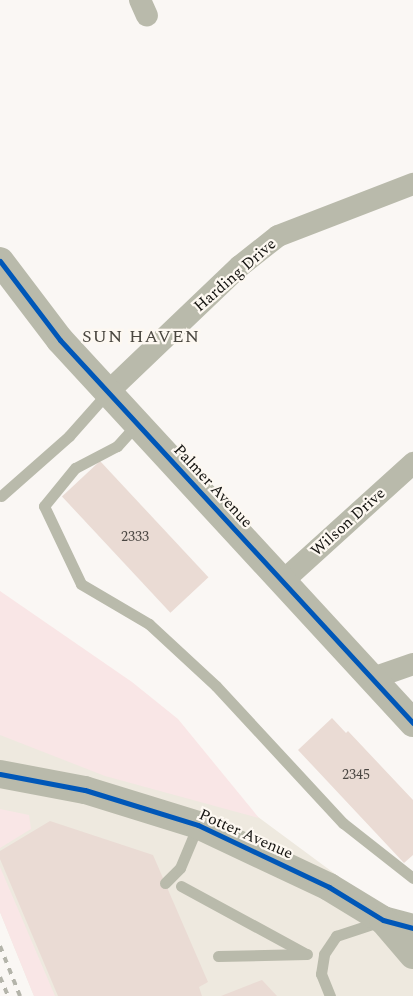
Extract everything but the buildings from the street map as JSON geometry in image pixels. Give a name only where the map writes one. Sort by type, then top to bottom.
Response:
[{"type":"street","name":"Harding Drive","points":[[108,392],[240,266],[278,236],[413,184]]},
{"type":"street","name":"Palmer Avenue","points":[[0,261],[60,340],[413,723]]},
{"type":"street","name":"Wilson Drive","points":[[283,581],[413,463]]},
{"type":"street","points":[[373,678],[413,664]]},
{"type":"street","name":"Potter Avenue","points":[[0,774],[84,790],[198,825],[329,886],[383,920],[413,928]]},
{"type":"street","points":[[413,910],[383,920],[413,955]]},
{"type":"lane","points":[[0,496],[69,436],[108,392]]},
{"type":"lane","points":[[138,424],[117,446],[75,468],[44,506],[81,584],[149,624],[216,686],[343,823],[413,878]]},
{"type":"lane","points":[[165,883],[180,868],[198,825]]},
{"type":"lane","points":[[181,886],[306,954]]},
{"type":"lane","points":[[330,996],[321,974],[324,954],[336,936],[383,920]]},
{"type":"lane","points":[[218,956],[324,954]]},
{"type":"shaded area","points":[[0,591],[132,682],[178,719],[259,818],[105,776],[0,735]]},
{"type":"shaded area","points":[[0,626],[396,919],[413,914],[413,996],[34,996],[0,912]]},
{"type":"shaded area","points":[[0,809],[29,815],[31,829],[0,848]]},
{"type":"shaded area","points":[[0,867],[55,996],[34,996],[0,912]]},
{"type":"railway","points":[[0,946],[20,996]]},
{"type":"railway","points":[[0,977],[8,996]]},
{"type":"cycle path","points":[[0,261],[60,340],[413,723]]},
{"type":"cycle path","points":[[0,774],[85,790],[198,825],[329,887],[383,920],[413,928]]},
{"type":"district","name":"SUN HAVEN","points":[[141,337]]}]
